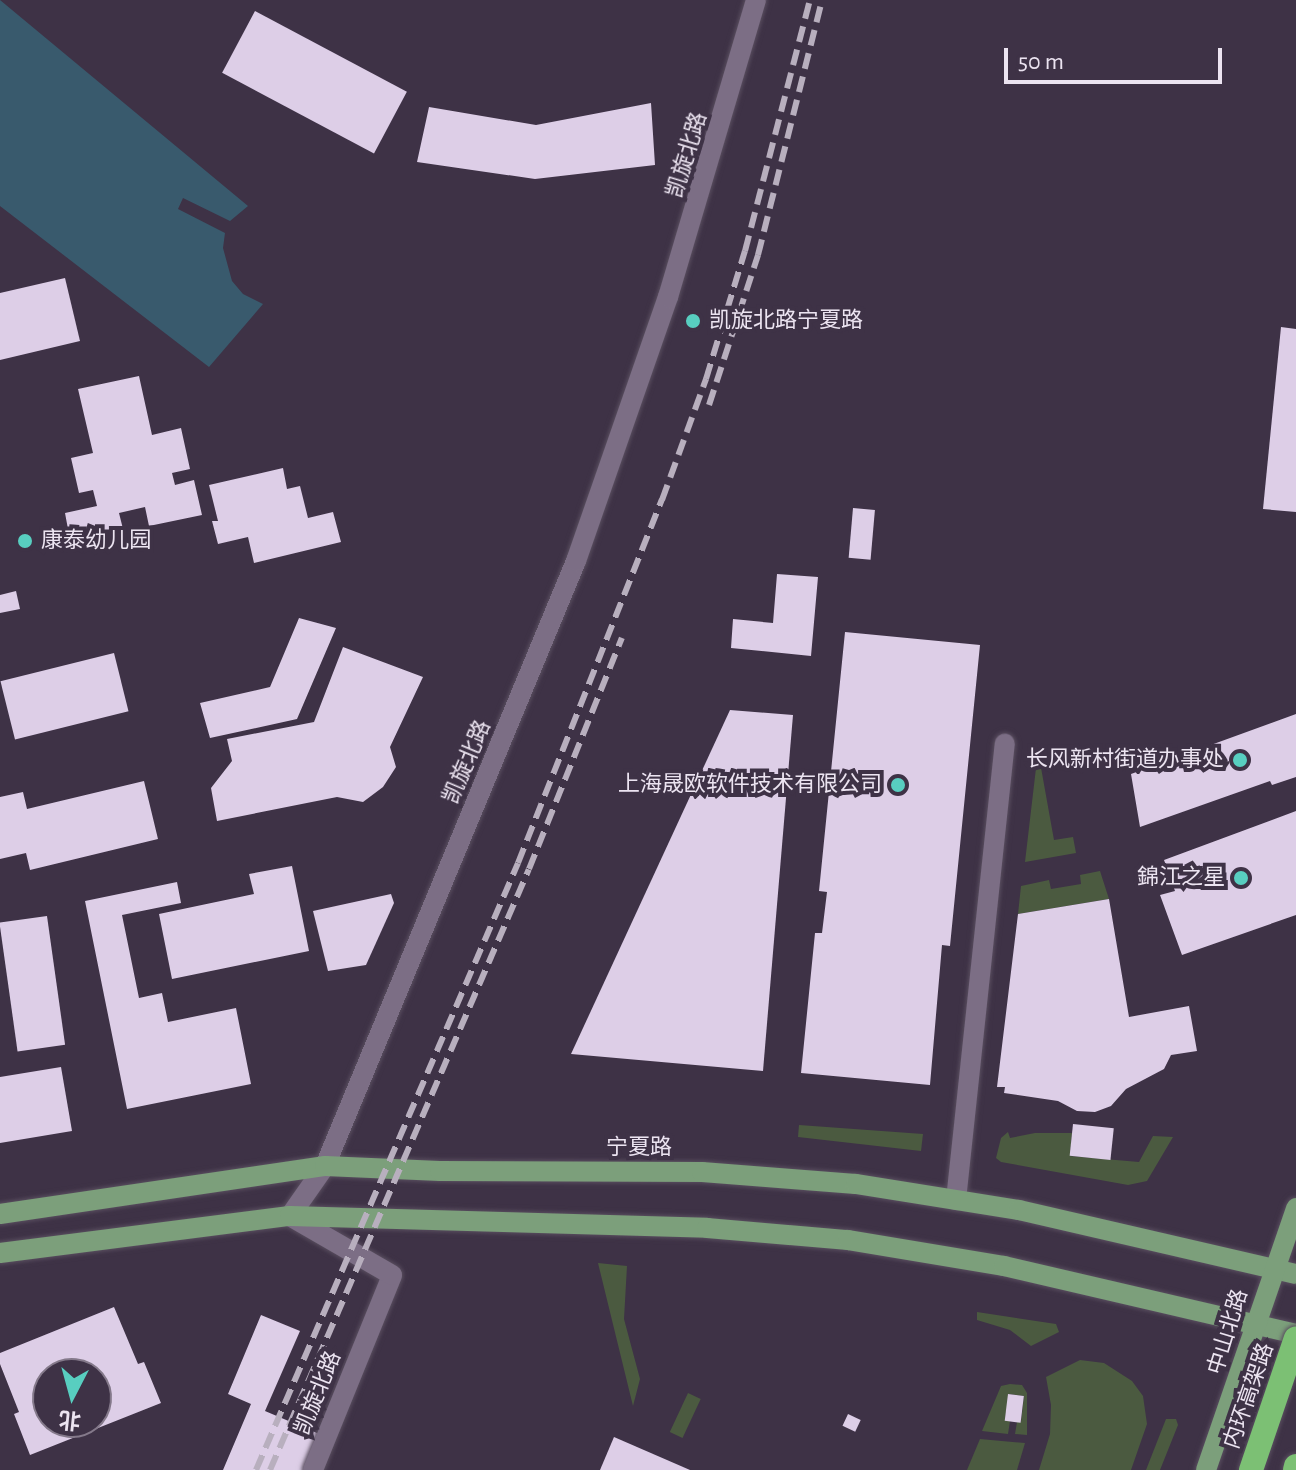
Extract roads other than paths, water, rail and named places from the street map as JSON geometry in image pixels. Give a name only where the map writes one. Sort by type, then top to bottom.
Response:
[{"type":"highway","name":"内环高架路","points":[[1251,1470],[1296,1336]]},
{"type":"main road","name":"宁夏路","points":[[0,1214],[325,1166],[440,1171],[702,1172],[856,1184],[1019,1210],[1296,1274]]},
{"type":"main road","name":"中山北路","points":[[1206,1470],[1273,1267],[1296,1208]]},
{"type":"main road","points":[[0,1253],[290,1216],[707,1228],[848,1240],[1004,1266],[1257,1323],[1296,1336]]},
{"type":"street","name":"凯旋北路","points":[[313,1470],[392,1275],[290,1216],[325,1166],[576,561],[668,297],[756,0]]},
{"type":"street","points":[[956,1200],[1005,744]]},
{"type":"water","points":[[0,0],[248,206],[230,221],[183,198],[178,209],[225,233],[223,248],[232,281],[243,294],[263,304],[209,367],[0,206]]},
{"type":"railway","points":[[256,1470],[518,863],[662,500],[706,379],[745,251],[810,0]]},
{"type":"railway","points":[[709,405],[758,255],[822,0]]},
{"type":"railway","points":[[270,1470],[529,869],[622,638]]},
{"type":"place","name":"凯旋北路宁夏路","points":[[693,321]]},
{"type":"place","name":"康泰幼儿园","points":[[25,541]]},
{"type":"place","name":"长风新村街道办事处","points":[[1240,760]]},
{"type":"place","name":"上海晟欧软件技术有限公司","points":[[898,785]]},
{"type":"place","name":"錦江之星","points":[[1241,878]]}]
